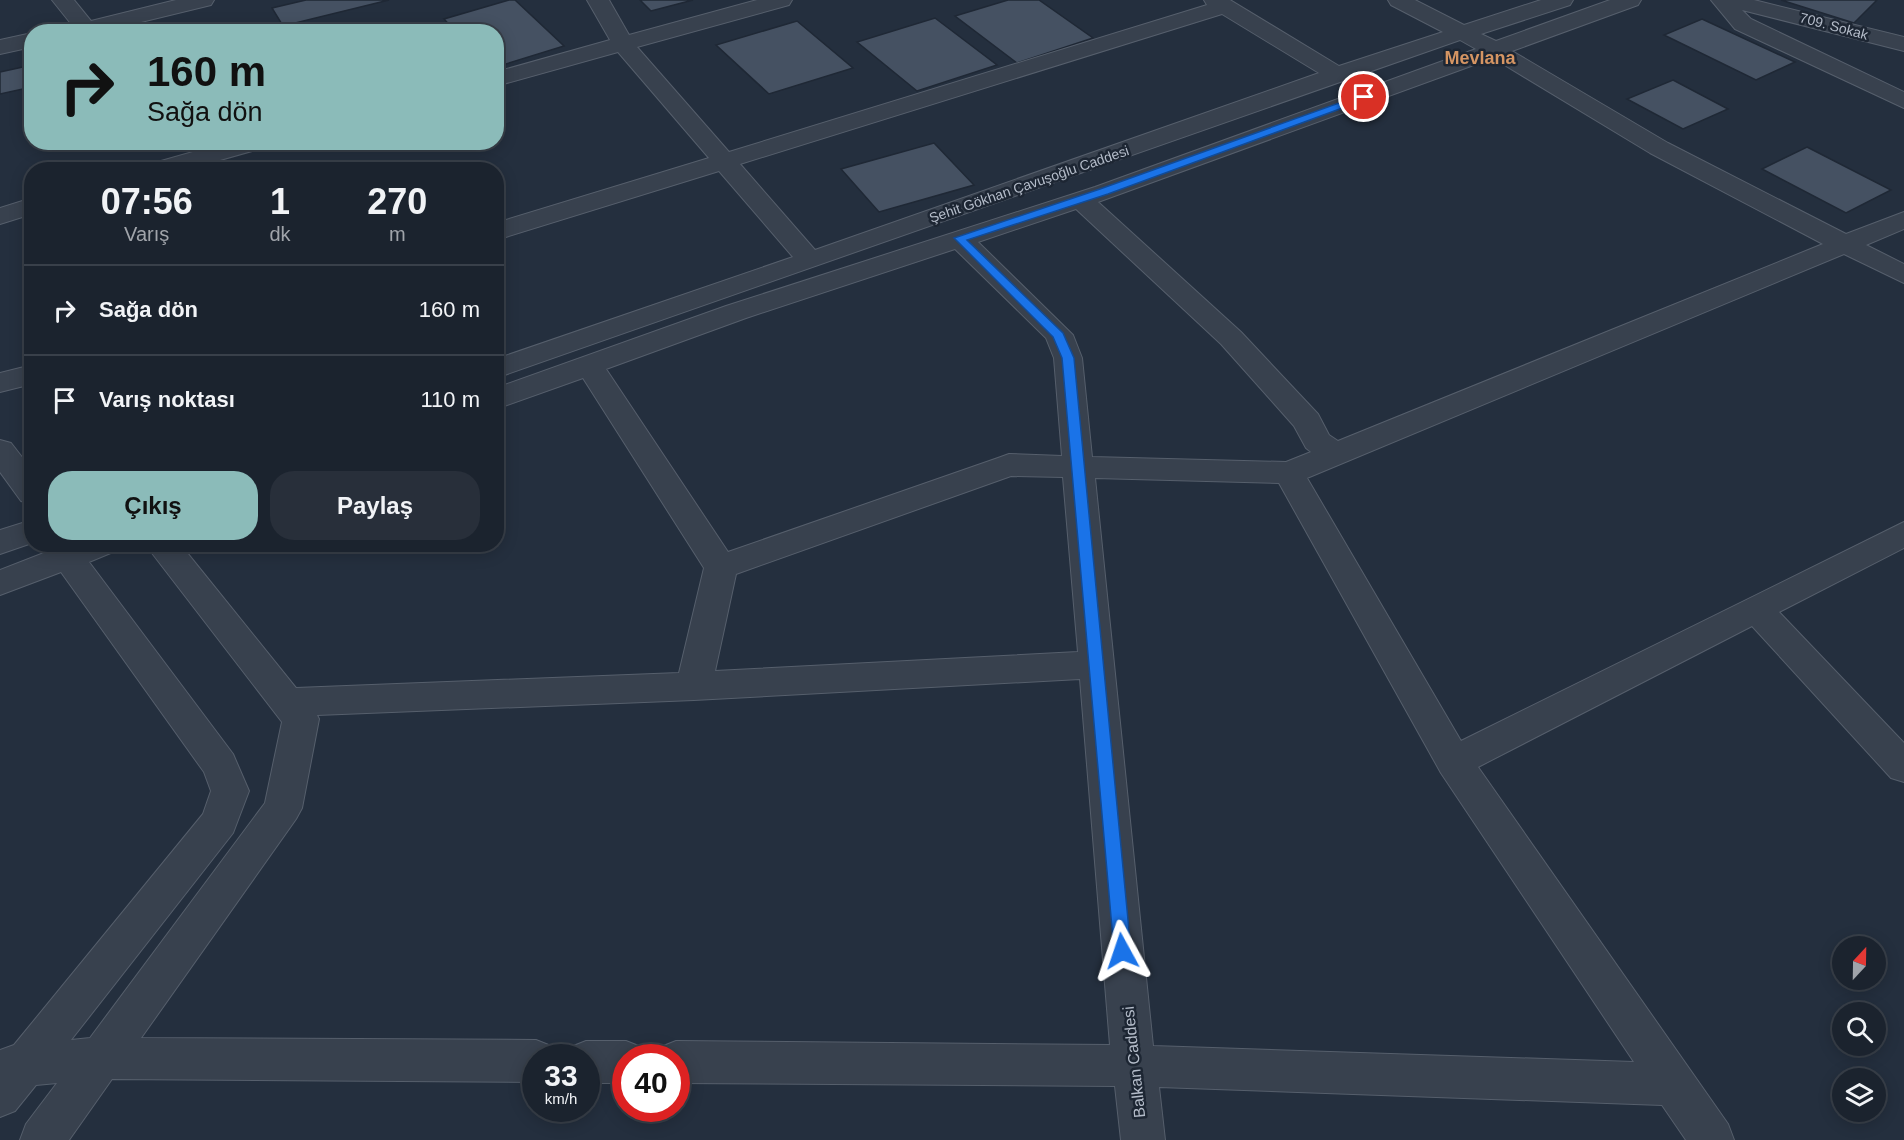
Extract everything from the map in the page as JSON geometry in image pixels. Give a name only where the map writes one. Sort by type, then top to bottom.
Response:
[{"type":"street","points":[[63,0],[75,24]]},
{"type":"street","points":[[103,24],[203,0]]},
{"type":"street","points":[[598,0],[624,45],[810,260]]},
{"type":"street","points":[[504,77],[781,0]]},
{"type":"street","points":[[1399,0],[1494,49],[1659,148],[1904,275]]},
{"type":"street","name":"Şehit Gökhan Çavuşoğlu Caddesi","points":[[504,366],[1337,74],[1562,0]]},
{"type":"street","points":[[504,396],[736,312],[1080,199],[1630,0]]},
{"type":"street","points":[[1722,0],[1743,24],[1904,101]]},
{"type":"street","name":"709. Sokak","points":[[1728,0],[1904,44]]},
{"type":"street","points":[[504,230],[726,162],[1220,3],[1337,74]]},
{"type":"street","points":[[0,47],[24,42]]},
{"type":"street","points":[[185,162],[228,150]]},
{"type":"street","points":[[1080,199],[1231,338],[1307,421],[1317,441],[1335,454]]},
{"type":"street","points":[[0,216],[24,208]]},
{"type":"street","points":[[721,567],[1009,465],[1289,473],[1904,219]]},
{"type":"street","name":"Balkan Caddesi","points":[[960,238],[1059,335],[1068,358],[1134,1066],[1143,1140]]},
{"type":"street","points":[[589,365],[721,567],[694,686]]},
{"type":"street","points":[[0,383],[24,376]]},
{"type":"street","points":[[0,450],[24,482]]},
{"type":"street","points":[[1289,473],[1454,762],[1712,1140]]},
{"type":"street","points":[[0,542],[24,534]]},
{"type":"street","points":[[1454,762],[1904,534]]},
{"type":"street","points":[[0,583],[71,552]]},
{"type":"street","points":[[8,1076],[220,822],[230,791],[220,765],[80,552]]},
{"type":"street","points":[[42,1140],[283,808],[301,719],[167,552]]},
{"type":"street","points":[[1757,610],[1904,767]]},
{"type":"street","points":[[288,702],[694,686],[1096,665]]},
{"type":"street","points":[[8,1076],[101,1058],[522,1061]]},
{"type":"street","points":[[690,1062],[1134,1066],[1674,1084]]},
{"type":"building","points":[[306,0],[389,0],[291,24],[282,24],[272,8]]},
{"type":"building","points":[[515,0],[564,46],[504,65],[504,24],[449,24],[444,19]]},
{"type":"building","points":[[640,0],[693,0],[651,11]]},
{"type":"building","points":[[1008,0],[1039,0],[1093,38],[1017,63],[955,16]]},
{"type":"building","points":[[1781,0],[1877,0],[1854,23]]},
{"type":"building","points":[[935,18],[997,65],[917,91],[857,42]]},
{"type":"building","points":[[1702,19],[1795,62],[1756,80],[1664,35]]},
{"type":"building","points":[[797,21],[853,68],[769,94],[716,45]]},
{"type":"building","points":[[24,67],[24,89],[0,94],[0,72]]},
{"type":"building","points":[[1673,80],[1728,109],[1683,129],[1627,99]]},
{"type":"building","points":[[934,143],[974,185],[879,212],[841,169]]},
{"type":"building","points":[[1807,147],[1891,190],[1846,213],[1762,169]]},
{"type":"district","name":"Mevlana","points":[[1480,58]]},
{"type":"route","points":[[1122,951],[1068,358],[1059,335],[960,238],[1104,192],[1364,97]]}]
